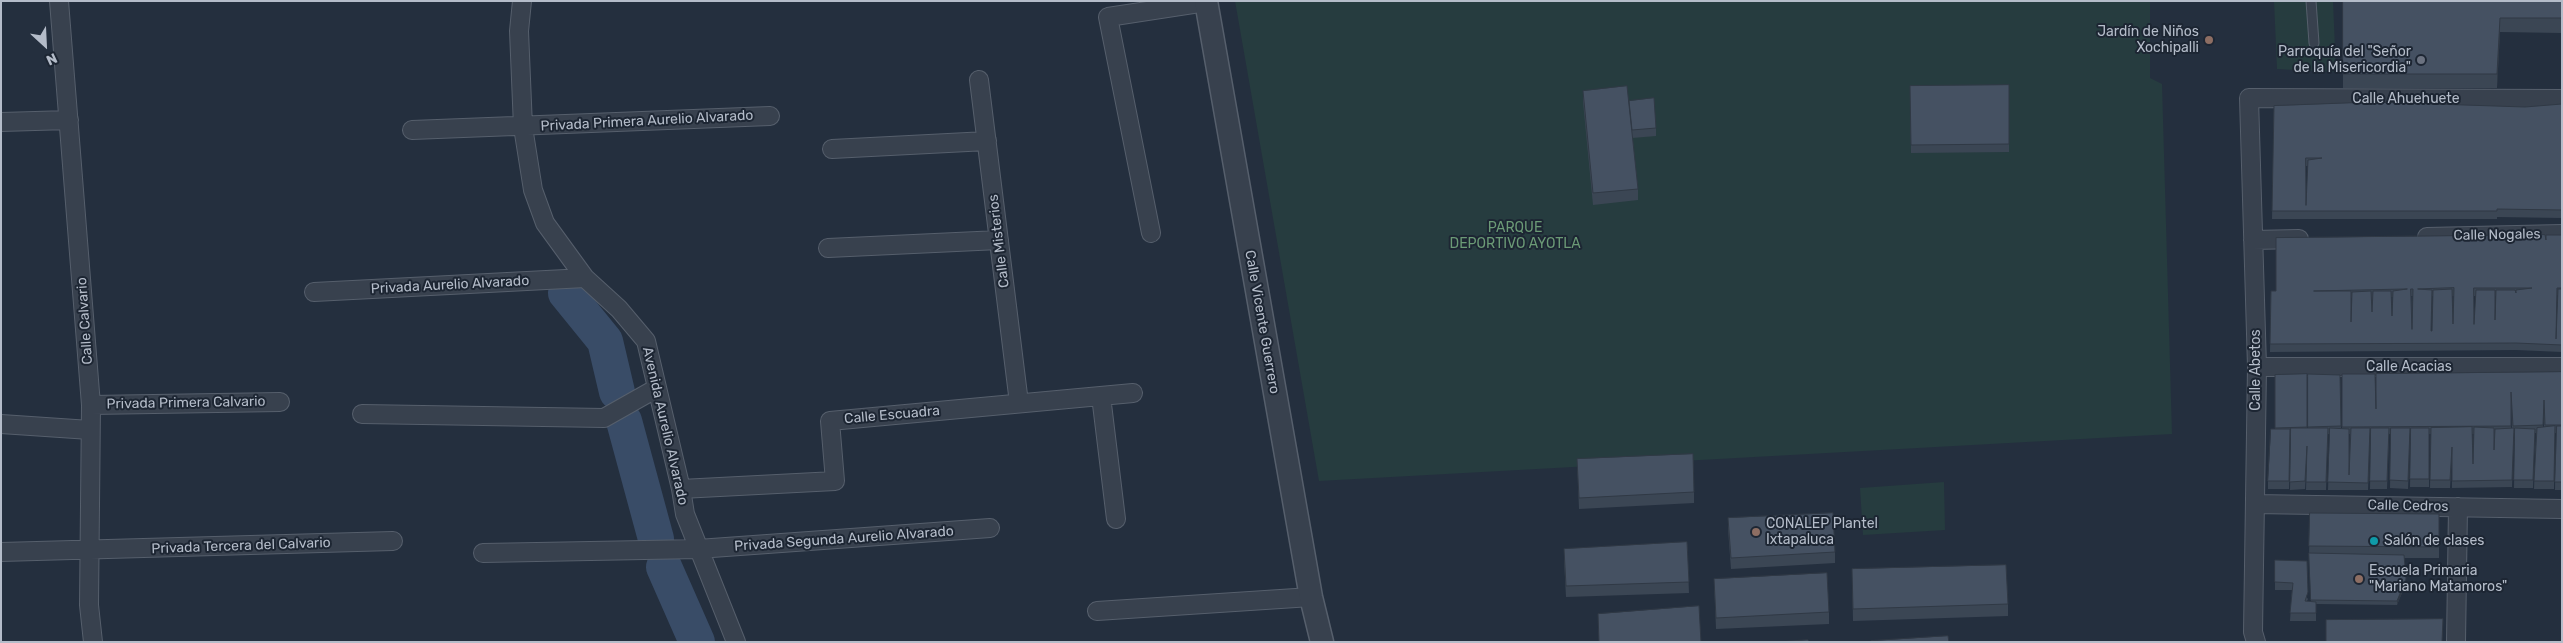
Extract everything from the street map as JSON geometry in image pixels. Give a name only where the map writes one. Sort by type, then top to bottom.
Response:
[{"type":"street","name":"Calle Calvario","points":[[59,1],[92,405],[90,430],[89,605],[93,642]]},
{"type":"street","name":"Avenida Aurelio Alvarado","points":[[522,1],[519,30],[523,127],[533,190],[545,223],[585,278],[619,309],[646,341],[681,489],[685,514],[736,642]]},
{"type":"street","points":[[1151,233],[1108,17],[1206,2]]},
{"type":"street","name":"Calle Vicente Guerrero","points":[[1206,2],[1311,597],[1322,642]]},
{"type":"street","name":"Calle Misterios","points":[[979,80],[1019,403]]},
{"type":"street","name":"Calle Ahuehuete","points":[[2250,98],[2562,99]]},
{"type":"street","name":"Calle Abetos","points":[[2250,98],[2252,240],[2257,367],[2253,632],[2256,642]]},
{"type":"street","name":"Privada Primera Aurelio Alvarado","points":[[412,130],[770,116]]},
{"type":"street","points":[[1,122],[69,120]]},
{"type":"street","points":[[832,149],[987,141]]},
{"type":"street","name":"Calle Nogales","points":[[2412,237],[2562,234]]},
{"type":"street","points":[[2252,240],[2312,239]]},
{"type":"street","points":[[828,248],[999,240]]},
{"type":"street","name":"Privada Aurelio Alvarado","points":[[314,292],[585,278]]},
{"type":"street","name":"Calle Acacias","points":[[2257,367],[2562,367]]},
{"type":"street","points":[[362,414],[604,418],[656,388]]},
{"type":"street","points":[[1019,403],[1132,393]]},
{"type":"street","points":[[1101,396],[1116,518]]},
{"type":"street","name":"Privada Primera Calvario","points":[[92,405],[280,402]]},
{"type":"street","name":"Calle Escuadra","points":[[681,489],[835,481],[830,421],[1019,403]]},
{"type":"street","points":[[1,424],[90,430]]},
{"type":"street","name":"Calle Cedros","points":[[2255,504],[2562,509]]},
{"type":"street","points":[[2456,642],[2458,507]]},
{"type":"street","name":"Privada Segunda Aurelio Alvarado","points":[[484,553],[698,549],[990,528]]},
{"type":"street","name":"Privada Tercera del Calvario","points":[[1,552],[393,541]]},
{"type":"street","points":[[1097,611],[1311,597]]},
{"type":"lane","points":[[2311,1],[2314,43]]},
{"type":"green space","name":"PARQUE DEPORTIVO AYOTLA","points":[[1235,1],[2150,1],[2150,78],[2162,84],[2172,434],[1319,481]]},
{"type":"green space","points":[[2274,1],[2333,1],[2336,72],[2277,69]]},
{"type":"green space","points":[[1944,482],[1945,530],[1863,535],[1860,488]]},
{"type":"building","name":"Parroquía del \"Señor de la Misericordia\"","points":[[2343,1],[2562,1],[2562,18],[2500,18],[2497,74],[2343,74]]},
{"type":"building","points":[[2009,85],[2009,144],[1911,145],[1910,86]]},
{"type":"building","points":[[1627,86],[1638,189],[1593,193],[1583,91]]},
{"type":"building","points":[[1654,98],[1656,128],[1632,130],[1629,101]]},
{"type":"building","points":[[2373,102],[2525,107],[2562,104],[2562,210],[2272,211],[2274,106]],"holes":[[[2306,158],[2322,158],[2308,160],[2306,205]]]},
{"type":"building","points":[[2545,235],[2546,240],[2546,235],[2562,235],[2562,288],[2557,288],[2556,339],[2558,289],[2562,289],[2562,345],[2516,343],[2270,344],[2271,291],[2276,291],[2276,238]],"holes":[[[2454,288],[2453,324],[2452,289],[2433,290],[2432,331],[2432,290],[2418,289]],[[2474,288],[2532,288],[2516,290],[2516,293],[2515,290],[2496,290],[2495,320],[2495,290],[2476,290],[2474,324]],[[2407,289],[2393,291],[2392,316],[2391,291],[2373,291],[2372,312],[2371,291],[2352,292],[2351,322],[2351,291],[2314,291]],[[2411,289],[2413,289],[2412,329]]]},
{"type":"building","points":[[2562,372],[2562,425],[2545,425],[2544,400],[2543,425],[2513,426],[2511,392],[2511,426],[2342,427],[2342,374],[2375,374],[2376,409],[2376,374]]},
{"type":"building","points":[[2307,374],[2307,427],[2275,428],[2275,375]]},
{"type":"building","points":[[2308,374],[2340,375],[2341,426],[2308,427]]},
{"type":"building","points":[[2555,426],[2554,481],[2534,481],[2537,428]]},
{"type":"building","points":[[2557,426],[2562,426],[2562,482],[2555,482]]},
{"type":"building","points":[[2472,427],[2473,464],[2474,427],[2494,428],[2494,450],[2495,429],[2514,428],[2512,480],[2452,481],[2452,447],[2450,480],[2430,480],[2431,428]]},
{"type":"building","points":[[2291,428],[2328,428],[2326,482],[2306,482],[2307,446],[2305,481],[2290,482]]},
{"type":"building","points":[[2330,428],[2349,429],[2349,475],[2351,428],[2370,428],[2368,483],[2328,482]]},
{"type":"building","points":[[2371,428],[2389,428],[2387,481],[2370,481]]},
{"type":"building","points":[[2391,428],[2410,428],[2408,481],[2390,480]]},
{"type":"building","points":[[2411,428],[2429,428],[2429,479],[2410,479]]},
{"type":"building","points":[[2515,428],[2535,429],[2533,480],[2514,480]]},
{"type":"building","points":[[2271,429],[2290,429],[2289,481],[2268,481]]},
{"type":"building","points":[[1693,454],[1694,492],[1579,498],[1577,459]]},
{"type":"building","points":[[1833,513],[1835,552],[1731,558],[1728,518]]},
{"type":"building","name":"Salón de clases","points":[[2310,513],[2439,514],[2439,547],[2309,546]]},
{"type":"building","points":[[1687,542],[1689,582],[1566,586],[1564,549]]},
{"type":"building","points":[[2309,553],[2404,555],[2406,579],[2397,601],[2311,600]]},
{"type":"building","points":[[2275,560],[2307,561],[2308,592],[2305,601],[2316,602],[2316,613],[2290,613],[2293,583],[2275,582]]},
{"type":"building","points":[[2006,565],[2008,604],[1853,609],[1852,569]]},
{"type":"building","points":[[1827,573],[1829,612],[1716,618],[1714,579]]},
{"type":"building","points":[[1699,606],[1701,642],[1599,642],[1598,614]]},
{"type":"building","points":[[2443,619],[2442,642],[2326,642],[2326,620]]},
{"type":"building","points":[[1948,636],[1949,642],[1871,642],[1871,641]]},
{"type":"building","points":[[1808,640],[1809,642],[1779,642]]},
{"type":"waterway","points":[[566,293],[605,341],[617,392]]},
{"type":"waterway","points":[[624,421],[656,539]]},
{"type":"waterway","points":[[664,567],[697,642]]},
{"type":"place","name":"Jardín de Niños Xochipalli","points":[[2209,40]]},
{"type":"place","name":"Parroquía del \"Señor de la Misericordia\"","points":[[2421,60]]},
{"type":"place","name":"CONALEP Plantel Ixtapaluca","points":[[1756,532]]},
{"type":"place","name":"Salón de clases","points":[[2374,541]]},
{"type":"place","name":"Escuela Primaria \"Mariano Matamoros\"","points":[[2359,579]]}]
